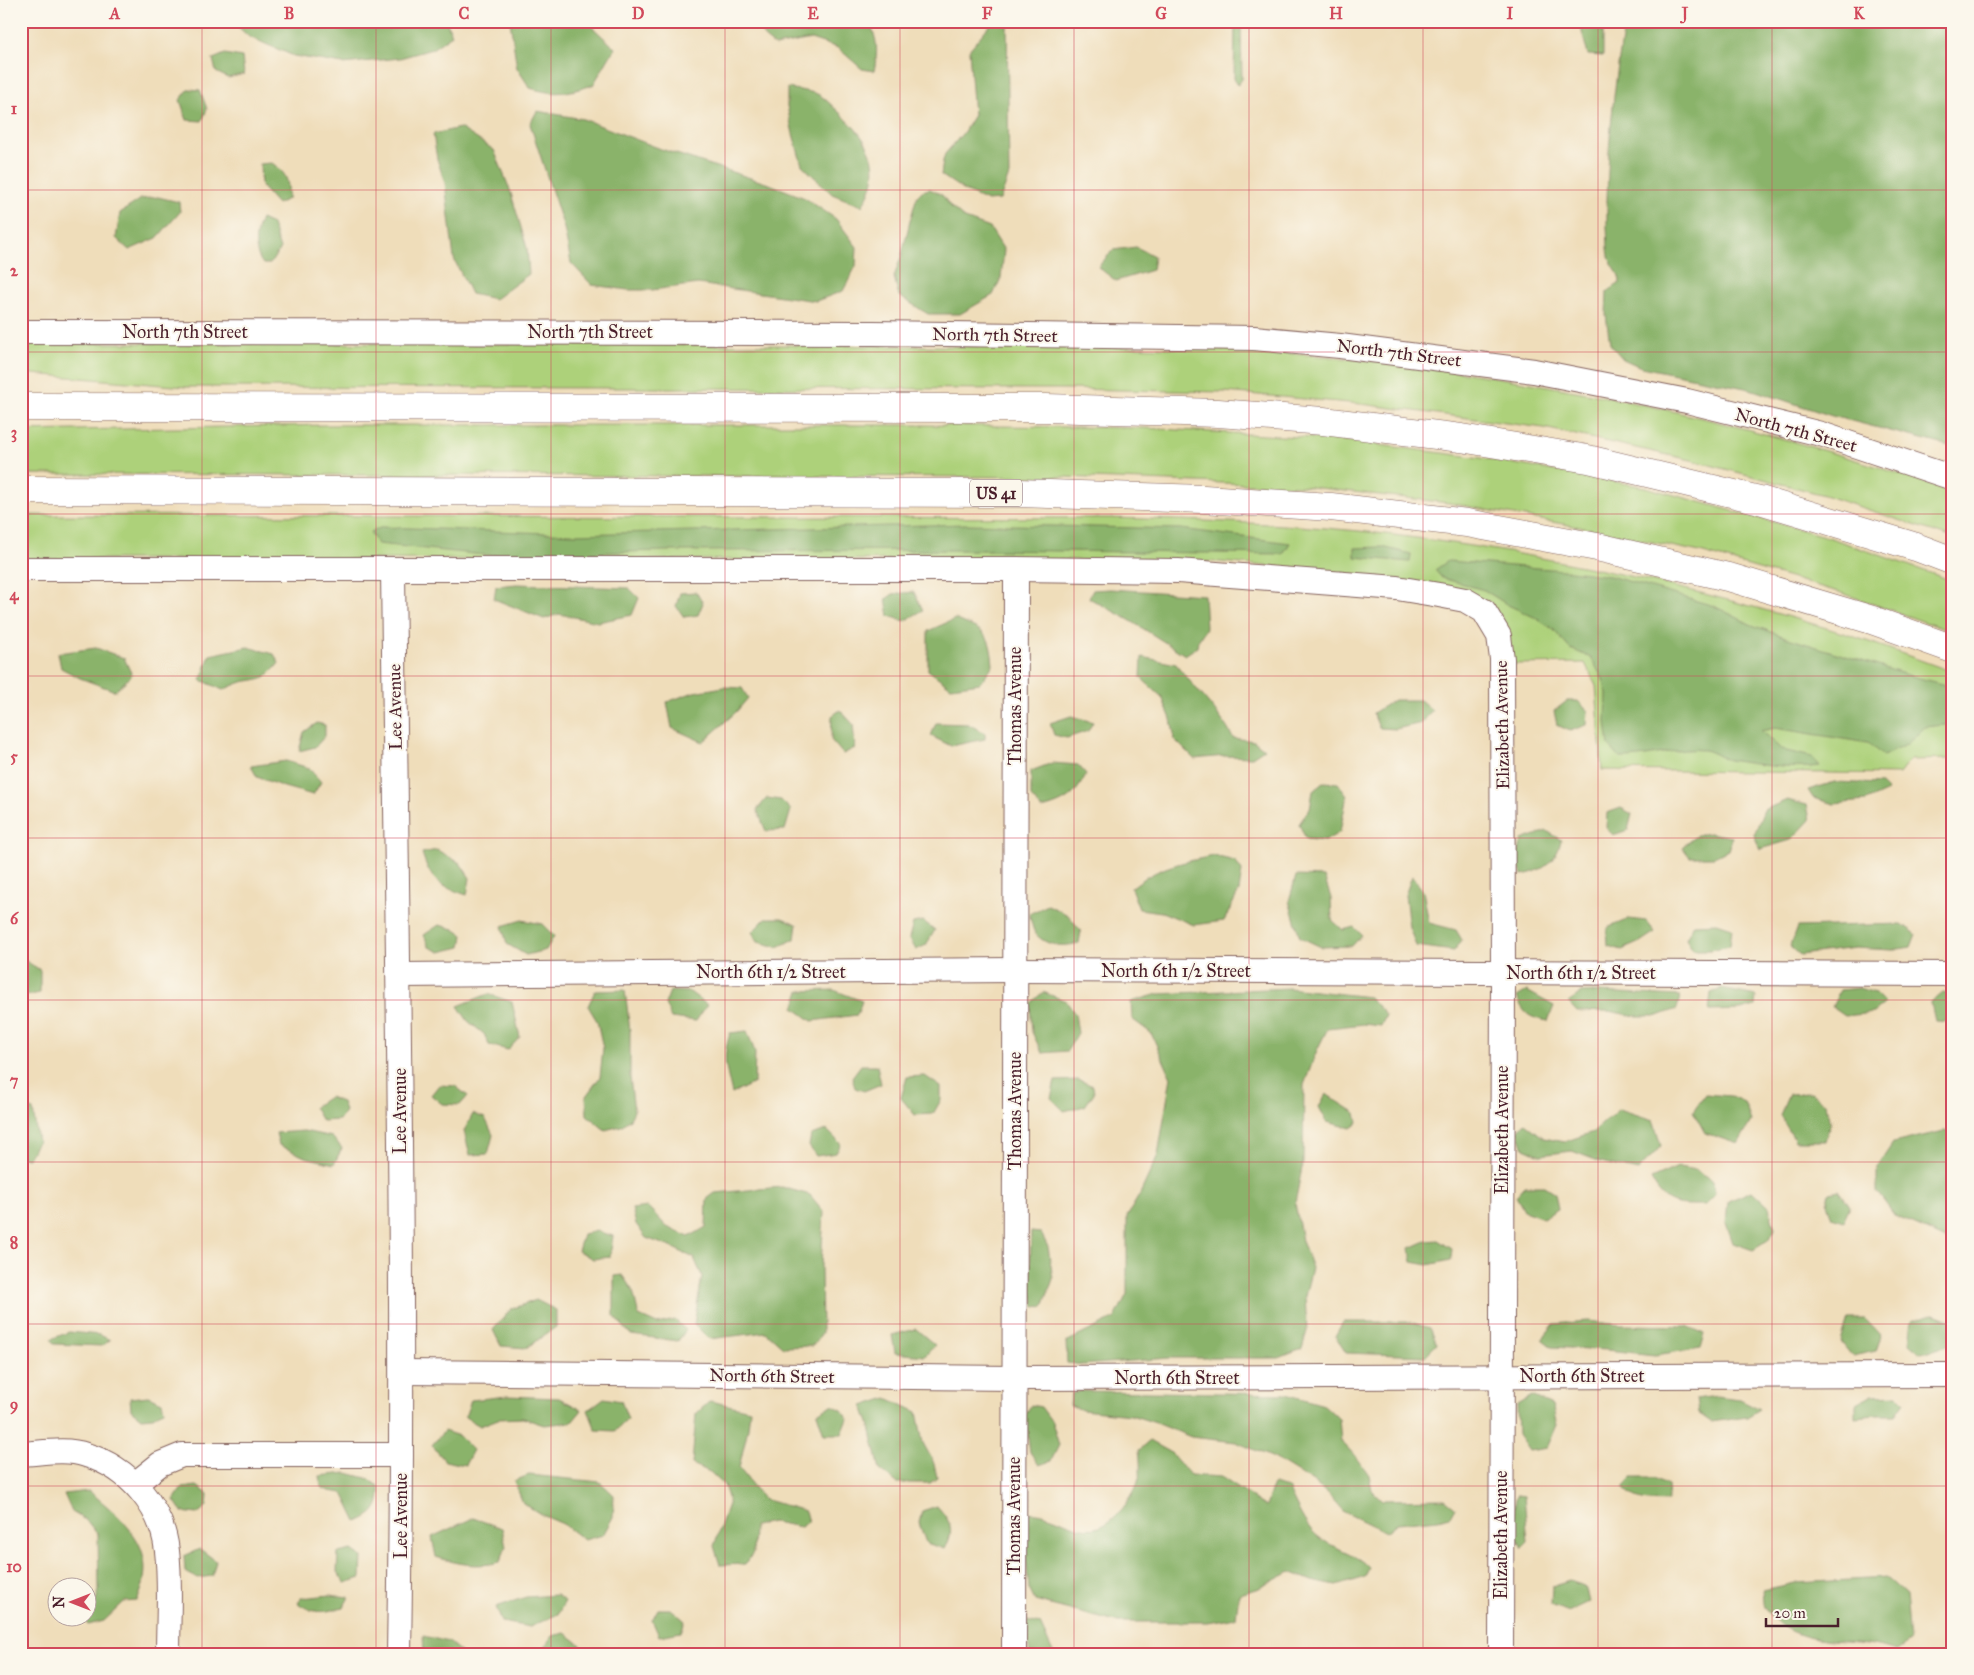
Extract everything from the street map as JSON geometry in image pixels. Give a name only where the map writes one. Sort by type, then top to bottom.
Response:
[{"type":"main road","points":[[21,407],[1046,408],[1218,413],[1323,421],[1461,438],[1588,458],[1760,500],[1916,547],[1953,561]]},
{"type":"main road","name":"US 41","points":[[21,490],[1018,493],[1204,499],[1331,507],[1468,523],[1597,547],[1732,578],[1872,620],[1953,649]]},
{"type":"street","name":"North 7th Street","points":[[21,332],[873,333],[1254,338],[1340,346],[1534,371],[1687,401],[1821,434],[1953,478]]},
{"type":"street","points":[[21,569],[1016,569]]},
{"type":"street","name":"Lee Avenue","points":[[393,569],[400,975],[402,1372],[399,1654]]},
{"type":"street","name":"Elizabeth Avenue","points":[[1016,569],[1178,571],[1397,588],[1465,600],[1484,611],[1498,636],[1502,659],[1503,973],[1501,1654]]},
{"type":"street","name":"Thomas Avenue","points":[[1014,1654],[1016,569]]},
{"type":"street","name":"North 6th 1/2 Street","points":[[400,975],[1014,970],[1953,974]]},
{"type":"street","name":"North 6th Street","points":[[402,1372],[1015,1378],[1953,1375]]},
{"type":"street","points":[[21,1454],[57,1452],[84,1454],[112,1466],[135,1484],[153,1508],[164,1536],[168,1576],[168,1654]]},
{"type":"street","points":[[135,1484],[160,1464],[182,1455],[401,1455]]},
{"type":"green space","points":[[232,21],[446,21],[452,35],[432,49],[400,58],[343,64],[294,56],[249,37]]},
{"type":"green space","points":[[510,21],[601,21],[589,24],[615,48],[593,85],[555,93],[530,88],[517,68]]},
{"type":"green space","points":[[755,21],[869,21],[876,46],[874,71],[862,69],[838,48],[811,39],[775,46],[764,37]]},
{"type":"green space","points":[[993,21],[1007,21],[1009,175],[1000,200],[987,201],[965,191],[941,175],[945,154],[963,133],[974,115],[969,50]]},
{"type":"green space","points":[[1235,21],[1241,21],[1242,79],[1238,85],[1234,79]]},
{"type":"green space","points":[[1581,21],[1603,21],[1603,56],[1588,55]]},
{"type":"green space","points":[[1625,21],[1953,21],[1953,447],[1832,416],[1750,389],[1641,367],[1623,359],[1610,344],[1606,315],[1607,292],[1620,283],[1620,280],[1608,250],[1609,151],[1617,72]]},
{"type":"green space","points":[[225,54],[242,57],[244,74],[228,78],[216,72],[213,59]]},
{"type":"green space","points":[[787,88],[821,96],[850,122],[866,144],[874,167],[869,192],[862,206],[832,194],[802,165],[787,106]]},
{"type":"green space","points":[[189,89],[200,90],[207,109],[202,121],[187,120],[180,100]]},
{"type":"green space","points":[[537,111],[583,119],[661,149],[772,185],[805,198],[836,219],[857,247],[856,266],[843,291],[816,301],[698,284],[652,290],[628,290],[592,285],[571,263],[564,228],[530,124]]},
{"type":"green space","points":[[460,128],[494,150],[510,190],[527,248],[529,274],[495,299],[471,294],[454,259],[445,183],[437,159],[433,134]]},
{"type":"green space","points":[[272,163],[284,174],[288,187],[288,199],[277,204],[261,186],[260,164]]},
{"type":"green space","points":[[930,189],[942,195],[951,207],[965,219],[990,228],[1004,250],[1001,278],[993,295],[960,314],[928,314],[899,296],[894,277],[917,196],[922,191]]},
{"type":"green space","points":[[158,197],[179,202],[180,212],[157,238],[129,250],[116,238],[120,213],[141,199]]},
{"type":"green space","points":[[261,219],[272,224],[280,249],[270,264],[263,264],[257,254],[256,236]]},
{"type":"green space","points":[[1136,247],[1154,256],[1152,270],[1116,281],[1098,267],[1113,250]]},
{"type":"green space","points":[[21,343],[1143,347],[1256,351],[1369,361],[1539,384],[1623,400],[1707,419],[1872,465],[1953,492],[1953,538],[1824,495],[1691,460],[1544,428],[1361,404],[1225,392],[1067,389],[186,387],[21,373]]},
{"type":"green space","points":[[329,425],[920,425],[1144,428],[1332,439],[1481,458],[1645,487],[1828,537],[1953,581],[1953,632],[1842,593],[1700,552],[1449,503],[1302,486],[1064,477],[21,474],[21,431]]},
{"type":"green space","points":[[21,515],[1108,518],[1202,521],[1359,531],[1483,548],[1606,571],[1666,585],[1787,616],[1846,634],[1953,672],[1953,759],[1910,760],[1899,774],[1602,770],[1596,686],[1585,663],[1511,664],[1504,624],[1490,602],[1344,573],[1220,562],[1143,560],[21,559]]},
{"type":"green space","points":[[968,524],[1181,529],[1290,543],[1283,554],[988,550],[666,551],[484,555],[378,544],[370,532],[383,527],[576,534]]},
{"type":"green space","points":[[1382,547],[1411,554],[1410,562],[1355,557],[1355,548]]},
{"type":"green space","points":[[1448,561],[1563,570],[1610,576],[1714,606],[1752,625],[1791,639],[1953,687],[1953,724],[1925,727],[1906,745],[1883,756],[1868,743],[1775,728],[1761,731],[1782,750],[1812,757],[1820,766],[1786,767],[1763,765],[1729,760],[1704,750],[1673,751],[1641,757],[1620,758],[1609,746],[1606,722],[1607,694],[1603,679],[1591,658],[1569,648],[1553,629],[1484,590],[1442,578],[1435,570]]},
{"type":"green space","points":[[517,584],[629,588],[639,598],[632,615],[598,622],[559,614],[544,619],[494,599],[496,586]]},
{"type":"green space","points":[[1110,589],[1204,595],[1206,628],[1198,641],[1197,647],[1185,655],[1131,621],[1089,598],[1093,590]]},
{"type":"green space","points":[[696,592],[703,603],[698,615],[684,617],[676,606],[680,593]]},
{"type":"green space","points":[[914,592],[923,610],[905,621],[889,616],[886,599],[893,594]]},
{"type":"green space","points":[[955,619],[979,630],[988,639],[993,665],[980,683],[951,687],[928,670],[928,631]]},
{"type":"green space","points":[[248,647],[274,654],[279,663],[263,678],[242,682],[223,690],[201,680],[210,655]]},
{"type":"green space","points":[[96,648],[124,658],[132,675],[115,691],[80,678],[61,668],[58,653]]},
{"type":"green space","points":[[1142,657],[1176,664],[1213,709],[1233,738],[1254,741],[1264,749],[1252,757],[1225,756],[1194,759],[1175,740],[1171,719],[1162,697],[1141,678]]},
{"type":"green space","points":[[724,687],[742,688],[748,698],[737,711],[703,742],[672,728],[667,702],[694,692]]},
{"type":"green space","points":[[1394,700],[1420,700],[1432,710],[1422,723],[1396,729],[1379,728],[1373,713]]},
{"type":"green space","points":[[1567,701],[1578,701],[1588,711],[1587,725],[1570,731],[1557,725],[1554,711]]},
{"type":"green space","points":[[840,710],[853,724],[855,748],[843,754],[831,740],[832,716]]},
{"type":"green space","points":[[1071,716],[1093,722],[1088,731],[1067,738],[1054,735],[1050,723]]},
{"type":"green space","points":[[317,723],[325,725],[325,736],[315,747],[299,751],[304,732]]},
{"type":"green space","points":[[936,723],[968,724],[985,733],[985,739],[951,746],[931,736]]},
{"type":"green space","points":[[286,761],[309,768],[321,782],[313,795],[257,777],[251,766]]},
{"type":"green space","points":[[1052,763],[1078,765],[1086,774],[1078,788],[1069,797],[1057,804],[1042,809],[1031,797],[1031,771]]},
{"type":"green space","points":[[1324,782],[1338,783],[1347,795],[1340,832],[1325,841],[1306,839],[1299,824],[1310,808],[1313,791]]},
{"type":"green space","points":[[1835,782],[1881,784],[1888,791],[1866,801],[1834,804],[1813,798],[1808,790]]},
{"type":"green space","points":[[767,798],[781,800],[791,810],[785,830],[766,831],[757,810]]},
{"type":"green space","points":[[1787,800],[1807,805],[1810,820],[1791,840],[1760,849],[1754,835],[1764,810]]},
{"type":"green space","points":[[1621,808],[1632,814],[1628,830],[1613,835],[1606,828],[1607,813]]},
{"type":"green space","points":[[1547,831],[1561,840],[1556,854],[1543,868],[1522,875],[1517,858],[1522,840]]},
{"type":"green space","points":[[1710,833],[1732,837],[1728,850],[1714,857],[1690,857],[1682,847],[1697,835]]},
{"type":"green space","points":[[437,850],[460,863],[470,878],[467,895],[449,889],[437,881],[429,871],[422,853]]},
{"type":"green space","points":[[1214,856],[1235,861],[1242,871],[1239,891],[1224,921],[1194,925],[1162,912],[1139,909],[1131,888],[1150,875],[1170,866]]},
{"type":"green space","points":[[1296,876],[1324,877],[1331,898],[1332,920],[1343,930],[1354,927],[1362,935],[1352,946],[1321,947],[1300,937],[1289,901]]},
{"type":"green space","points":[[1412,876],[1423,891],[1429,923],[1456,930],[1462,940],[1454,951],[1416,946],[1409,927],[1405,895]]},
{"type":"green space","points":[[1048,905],[1068,915],[1081,931],[1079,943],[1056,945],[1039,938],[1033,929],[1029,914]]},
{"type":"green space","points":[[766,918],[782,918],[797,924],[795,939],[778,947],[758,942],[752,932]]},
{"type":"green space","points":[[1629,919],[1646,921],[1655,932],[1640,942],[1622,950],[1608,946],[1607,928]]},
{"type":"green space","points":[[522,920],[542,924],[554,936],[546,950],[526,955],[507,944],[502,926]]},
{"type":"green space","points":[[923,921],[935,930],[926,945],[916,950],[909,938],[913,923]]},
{"type":"green space","points":[[1717,923],[1732,928],[1730,946],[1710,950],[1693,950],[1686,939],[1694,924]]},
{"type":"green space","points":[[1902,924],[1916,934],[1911,947],[1892,950],[1855,948],[1800,955],[1790,946],[1797,927]]},
{"type":"green space","points":[[439,925],[454,929],[463,935],[461,947],[440,952],[429,947],[424,935]]},
{"type":"green space","points":[[26,961],[40,970],[40,993],[21,997],[21,962]]},
{"type":"green space","points":[[1289,988],[1369,997],[1386,1015],[1381,1026],[1364,1024],[1328,1028],[1317,1050],[1304,1085],[1303,1163],[1295,1203],[1302,1241],[1312,1268],[1305,1296],[1307,1331],[1302,1349],[1279,1358],[1169,1358],[1083,1365],[1067,1363],[1066,1342],[1115,1318],[1127,1294],[1127,1216],[1140,1194],[1158,1155],[1171,1077],[1151,1033],[1132,1019],[1131,1002],[1158,994]]},
{"type":"green space","points":[[1859,988],[1875,993],[1885,1003],[1873,1013],[1845,1016],[1832,1007],[1840,990]]},
{"type":"green space","points":[[1722,989],[1756,996],[1755,1006],[1741,1010],[1709,1011],[1711,993]]},
{"type":"green space","points":[[625,990],[630,1031],[630,1077],[634,1111],[630,1119],[621,1126],[605,1130],[587,1115],[586,1096],[600,1077],[603,1048],[597,1021],[588,1006],[595,991]]},
{"type":"green space","points":[[834,990],[862,1001],[857,1015],[812,1021],[794,1008],[800,991]]},
{"type":"green space","points":[[670,991],[690,992],[707,1005],[696,1021],[671,1018],[665,1004]]},
{"type":"green space","points":[[1527,991],[1554,1006],[1548,1021],[1528,1015],[1522,1008],[1517,997]]},
{"type":"green space","points":[[1043,992],[1066,1001],[1075,1014],[1078,1033],[1067,1051],[1042,1053],[1032,1032],[1030,1004]]},
{"type":"green space","points":[[1599,992],[1680,996],[1677,1009],[1658,1016],[1635,1016],[1608,1011],[1577,1012],[1568,1002],[1581,993]]},
{"type":"green space","points":[[1943,993],[1953,995],[1953,1022],[1935,1021],[1931,1003]]},
{"type":"green space","points":[[488,994],[512,1002],[520,1037],[508,1050],[489,1045],[484,1034],[468,1021],[458,1006]]},
{"type":"green space","points":[[747,1031],[755,1052],[754,1083],[732,1094],[726,1064],[726,1050],[730,1033]]},
{"type":"green space","points":[[861,1065],[877,1065],[881,1084],[864,1091],[855,1088],[852,1077]]},
{"type":"green space","points":[[925,1076],[941,1087],[941,1100],[933,1114],[915,1115],[901,1098],[907,1077]]},
{"type":"green space","points":[[1079,1080],[1093,1086],[1094,1093],[1085,1106],[1064,1111],[1051,1098],[1055,1081]]},
{"type":"green space","points":[[439,1085],[455,1086],[468,1096],[460,1105],[442,1104],[431,1095]]},
{"type":"green space","points":[[1811,1093],[1826,1104],[1830,1123],[1825,1141],[1795,1141],[1780,1115],[1789,1094]]},
{"type":"green space","points":[[1326,1094],[1356,1113],[1358,1123],[1351,1128],[1327,1122],[1319,1107]]},
{"type":"green space","points":[[1705,1094],[1731,1096],[1744,1102],[1751,1121],[1738,1144],[1705,1133],[1693,1111]]},
{"type":"green space","points":[[329,1097],[342,1102],[345,1111],[339,1120],[322,1121],[314,1107]]},
{"type":"green space","points":[[21,1106],[33,1110],[38,1142],[28,1158],[21,1157]]},
{"type":"green space","points":[[1619,1109],[1653,1120],[1661,1146],[1638,1171],[1601,1162],[1572,1151],[1540,1155],[1524,1148],[1518,1131],[1525,1123],[1544,1138],[1564,1142],[1593,1132]]},
{"type":"green space","points":[[473,1114],[485,1118],[493,1135],[488,1154],[470,1155],[464,1131]]},
{"type":"green space","points":[[827,1130],[841,1144],[836,1153],[816,1156],[809,1146],[811,1135]]},
{"type":"green space","points":[[304,1131],[332,1137],[342,1148],[334,1164],[305,1157],[279,1145],[276,1133]]},
{"type":"green space","points":[[1944,1131],[1953,1133],[1953,1245],[1944,1238],[1895,1216],[1877,1192],[1877,1167],[1893,1143]]},
{"type":"green space","points":[[1678,1167],[1696,1170],[1713,1181],[1715,1195],[1705,1205],[1686,1205],[1667,1200],[1656,1188],[1651,1179]]},
{"type":"green space","points":[[1525,1186],[1544,1186],[1555,1193],[1558,1209],[1543,1218],[1524,1211],[1516,1196]]},
{"type":"green space","points":[[782,1187],[810,1195],[824,1212],[821,1266],[822,1333],[812,1346],[783,1347],[766,1332],[709,1339],[694,1324],[702,1276],[694,1258],[646,1238],[636,1224],[632,1209],[648,1207],[667,1227],[689,1237],[706,1227],[707,1199],[715,1193]]},
{"type":"green space","points":[[1839,1190],[1850,1206],[1843,1221],[1832,1217],[1827,1204],[1829,1192]]},
{"type":"green space","points":[[1752,1191],[1769,1207],[1775,1229],[1769,1240],[1753,1250],[1733,1243],[1726,1223],[1728,1201]]},
{"type":"green space","points":[[596,1231],[613,1236],[610,1257],[593,1259],[578,1251],[583,1234]]},
{"type":"green space","points":[[1031,1232],[1041,1233],[1048,1247],[1053,1279],[1043,1307],[1035,1306],[1030,1286]]},
{"type":"green space","points":[[1438,1240],[1452,1249],[1451,1260],[1428,1265],[1412,1262],[1410,1248],[1426,1241]]},
{"type":"green space","points":[[622,1275],[633,1291],[639,1316],[657,1324],[675,1320],[686,1330],[678,1341],[631,1335],[614,1316],[614,1276]]},
{"type":"green space","points":[[536,1300],[556,1310],[556,1327],[526,1348],[501,1346],[493,1330],[511,1309]]},
{"type":"green space","points":[[1934,1314],[1952,1321],[1953,1338],[1948,1346],[1921,1353],[1909,1343],[1912,1320]]},
{"type":"green space","points":[[1848,1319],[1865,1319],[1881,1336],[1876,1351],[1852,1356],[1841,1342]]},
{"type":"green space","points":[[1588,1321],[1620,1325],[1687,1326],[1705,1334],[1701,1348],[1655,1355],[1552,1347],[1542,1339],[1554,1324]]},
{"type":"green space","points":[[1343,1322],[1410,1322],[1430,1328],[1437,1344],[1425,1356],[1346,1353],[1335,1336]]},
{"type":"green space","points":[[916,1329],[935,1345],[925,1356],[895,1353],[892,1335]]},
{"type":"green space","points":[[69,1332],[100,1335],[110,1340],[102,1346],[54,1344],[51,1339]]},
{"type":"green space","points":[[1081,1391],[1286,1394],[1324,1405],[1339,1419],[1341,1441],[1358,1459],[1369,1475],[1372,1490],[1382,1500],[1445,1499],[1455,1507],[1450,1516],[1397,1523],[1386,1532],[1344,1512],[1328,1494],[1313,1482],[1274,1458],[1236,1442],[1191,1437],[1131,1415],[1082,1410],[1070,1405],[1071,1394]]},
{"type":"green space","points":[[1897,1394],[1905,1402],[1896,1415],[1856,1417],[1856,1404],[1873,1395]]},
{"type":"green space","points":[[148,1396],[162,1402],[164,1410],[153,1417],[141,1418],[131,1410],[130,1398]]},
{"type":"green space","points":[[507,1396],[559,1398],[582,1410],[572,1422],[544,1425],[523,1418],[498,1419],[480,1426],[465,1417],[471,1400]]},
{"type":"green space","points":[[1532,1396],[1552,1405],[1557,1425],[1547,1448],[1529,1451],[1518,1435],[1517,1405]]},
{"type":"green space","points":[[1716,1396],[1740,1399],[1760,1409],[1747,1417],[1711,1422],[1698,1413],[1696,1399]]},
{"type":"green space","points":[[604,1398],[621,1401],[628,1419],[615,1431],[596,1430],[588,1410]]},
{"type":"green space","points":[[887,1398],[917,1412],[923,1443],[934,1463],[937,1478],[930,1483],[897,1483],[880,1470],[863,1406]]},
{"type":"green space","points":[[710,1401],[750,1410],[739,1468],[763,1499],[805,1511],[808,1522],[801,1527],[773,1522],[754,1526],[753,1553],[745,1564],[720,1565],[714,1546],[729,1501],[724,1485],[710,1472],[692,1464],[696,1414]]},
{"type":"green space","points":[[832,1405],[842,1410],[848,1419],[842,1434],[824,1434],[817,1413]]},
{"type":"green space","points":[[1031,1405],[1041,1407],[1052,1422],[1059,1445],[1051,1461],[1039,1465],[1030,1452],[1025,1416]]},
{"type":"green space","points":[[444,1431],[459,1436],[473,1450],[465,1465],[445,1461],[432,1445]]},
{"type":"green space","points":[[1150,1441],[1170,1452],[1190,1475],[1221,1477],[1266,1507],[1273,1484],[1288,1488],[1300,1513],[1316,1535],[1363,1562],[1369,1568],[1365,1577],[1336,1586],[1312,1581],[1290,1572],[1259,1588],[1239,1594],[1236,1617],[1208,1622],[1116,1622],[1035,1601],[1029,1589],[1022,1513],[1037,1513],[1087,1529],[1099,1527],[1112,1519],[1131,1497],[1139,1479],[1139,1450]]},
{"type":"green space","points":[[347,1473],[370,1479],[380,1489],[379,1501],[375,1510],[357,1522],[343,1493],[329,1491],[321,1487],[320,1476]]},
{"type":"green space","points":[[529,1475],[600,1482],[614,1495],[613,1517],[603,1535],[584,1540],[563,1524],[542,1515],[523,1503],[514,1481]]},
{"type":"green space","points":[[1632,1478],[1654,1478],[1667,1485],[1668,1502],[1638,1499],[1628,1493],[1623,1488]]},
{"type":"green space","points":[[197,1486],[208,1494],[207,1506],[197,1514],[182,1512],[174,1500],[182,1488]]},
{"type":"green space","points":[[89,1491],[127,1526],[136,1538],[142,1552],[145,1566],[143,1583],[137,1601],[124,1602],[104,1621],[98,1622],[98,1535],[87,1521],[72,1512],[64,1494]]},
{"type":"green space","points":[[1517,1495],[1524,1496],[1528,1542],[1522,1548],[1516,1535],[1514,1522]]},
{"type":"green space","points":[[937,1506],[946,1517],[951,1531],[945,1549],[926,1543],[919,1523],[922,1511]]},
{"type":"green space","points":[[473,1518],[502,1528],[506,1547],[500,1562],[483,1565],[468,1564],[436,1557],[432,1537]]},
{"type":"green space","points":[[200,1549],[216,1561],[212,1576],[197,1578],[185,1572],[184,1556]]},
{"type":"green space","points":[[352,1550],[362,1557],[361,1578],[345,1583],[337,1572],[338,1553]]},
{"type":"green space","points":[[1887,1578],[1906,1595],[1910,1641],[1896,1651],[1876,1645],[1829,1641],[1800,1635],[1776,1621],[1764,1605],[1763,1590],[1795,1583]]},
{"type":"green space","points":[[1569,1581],[1585,1586],[1589,1602],[1568,1612],[1551,1605],[1552,1587]]},
{"type":"green space","points":[[330,1595],[349,1597],[343,1608],[319,1612],[298,1603],[301,1598]]},
{"type":"green space","points":[[556,1595],[565,1601],[558,1614],[530,1627],[502,1622],[496,1607],[526,1597]]},
{"type":"green space","points":[[658,1609],[671,1609],[685,1621],[681,1632],[659,1636],[652,1620]]},
{"type":"green space","points":[[1027,1621],[1040,1624],[1054,1654],[1030,1654]]},
{"type":"green space","points":[[565,1633],[581,1645],[577,1654],[549,1654],[544,1648],[552,1636]]},
{"type":"green space","points":[[423,1636],[449,1642],[463,1654],[424,1654]]}]
